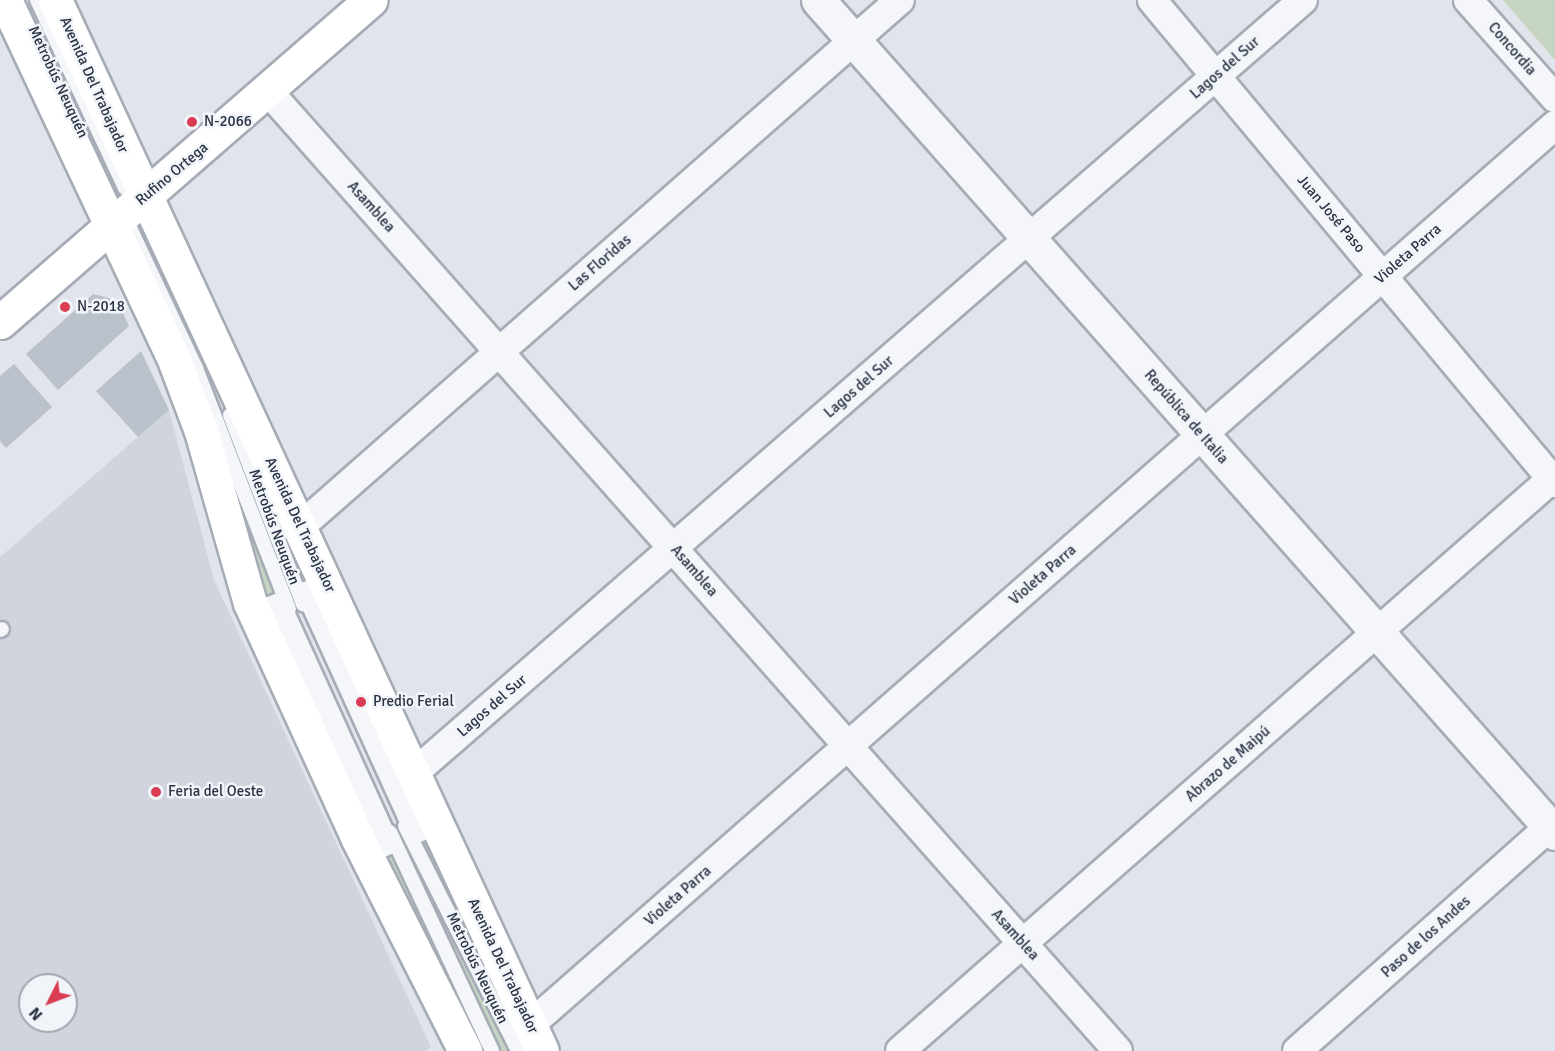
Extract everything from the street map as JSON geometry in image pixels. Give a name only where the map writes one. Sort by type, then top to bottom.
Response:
[{"type":"main road","name":"Avenida Del Trabajador","points":[[5,0],[129,209],[301,526],[414,773],[530,1042]]},
{"type":"main road","name":"Avenida Del Trabajador","points":[[55,0],[129,209],[189,397],[250,603],[357,837],[465,1051]]},
{"type":"main road","name":"Rufino Ortega","points":[[0,322],[371,0]]},
{"type":"street","name":"República de Italia","points":[[818,0],[1553,828]]},
{"type":"street","name":"Las Floridas","points":[[301,526],[900,0]]},
{"type":"street","name":"Juan José Paso","points":[[1152,0],[1554,479]]},
{"type":"street","name":"Lagos del Sur","points":[[414,773],[1303,0]]},
{"type":"street","name":"Concordia","points":[[1468,0],[1555,98]]},
{"type":"street","name":"Asamblea","points":[[268,91],[1118,1051]]},
{"type":"street","name":"Violeta Parra","points":[[530,1042],[849,746],[1555,125]]},
{"type":"street","name":"Abrazo de Maipú","points":[[900,1051],[1554,479]]},
{"type":"street","points":[[318,587],[420,811],[427,827],[415,832],[306,592],[318,587]]},
{"type":"street","points":[[279,603],[388,843],[376,849],[267,608],[279,603]]},
{"type":"street","name":"Paso de los Andes","points":[[1297,1051],[1553,828]]},
{"type":"lane","name":"Metrobús Neuquén","points":[[19,0],[129,209],[249,461],[306,610],[420,859],[530,1042]]},
{"type":"lane","name":"Metrobús Neuquén","points":[[37,0],[196,368],[277,581],[492,1051]]},
{"type":"shaded area","name":"Feria del Oeste","points":[[169,410],[214,580],[431,1047],[425,1051],[0,1051],[0,557]]},
{"type":"green space","points":[[1503,0],[1555,0],[1555,60]]},
{"type":"green space","points":[[233,490],[279,603],[267,608]]},
{"type":"green space","points":[[427,827],[494,977],[415,833]]},
{"type":"green space","points":[[402,840],[453,932],[511,1051],[500,1051]]},
{"type":"green space","points":[[388,843],[451,981],[376,849]]},
{"type":"building","points":[[93,294],[117,300],[129,326],[58,390],[26,354]]},
{"type":"building","points":[[141,351],[169,410],[138,437],[96,391]]},
{"type":"building","points":[[14,364],[52,407],[6,448],[0,441],[0,376]]},
{"type":"place","name":"N-2066","points":[[192,122]]},
{"type":"place","name":"N-2018","points":[[65,307]]},
{"type":"place","name":"Predio Ferial","points":[[361,702]]},
{"type":"place","name":"Feria del Oeste","points":[[156,792]]}]
